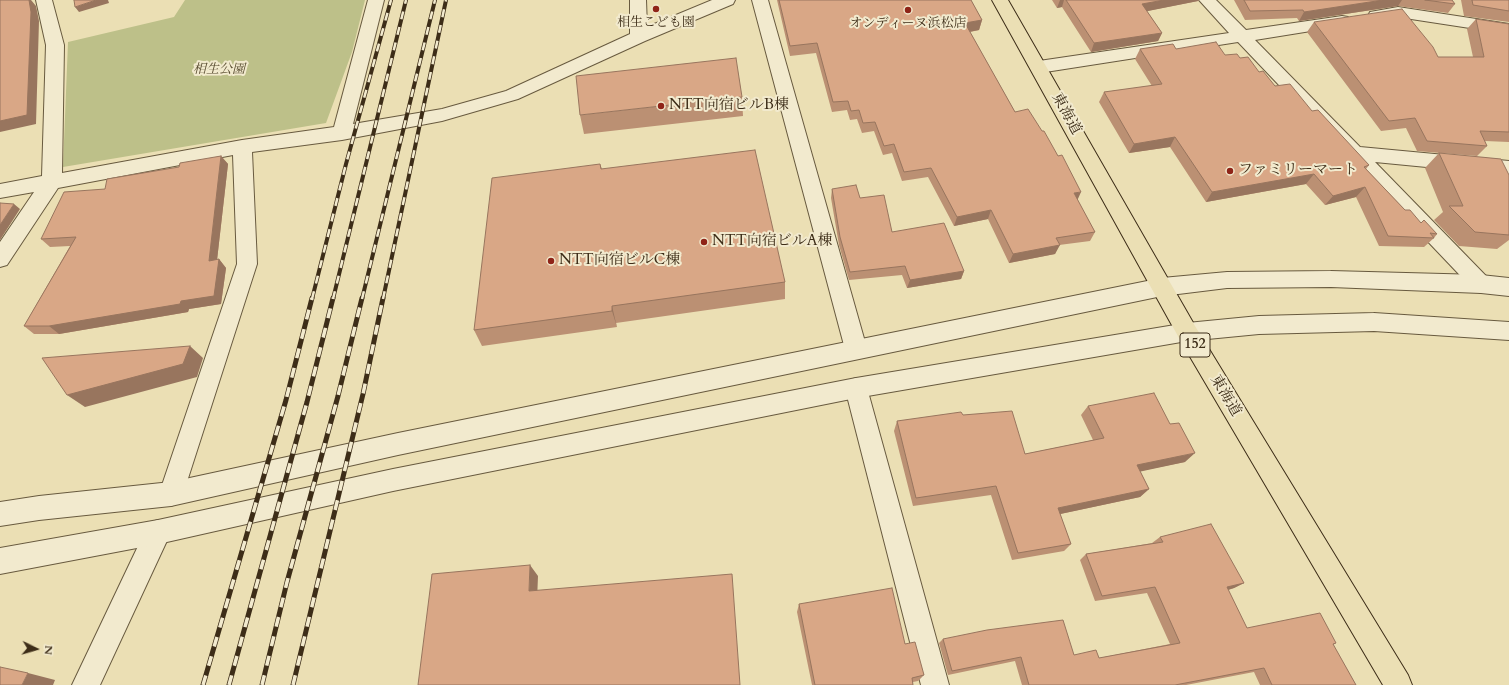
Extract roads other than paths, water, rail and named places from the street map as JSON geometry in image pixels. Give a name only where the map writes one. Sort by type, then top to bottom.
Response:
[{"type":"highway","name":"東海道","points":[[1000,0],[1187,332],[1398,685]]},
{"type":"street","points":[[0,259],[52,181],[55,45],[44,0]]},
{"type":"street","points":[[342,133],[376,0]]},
{"type":"street","points":[[638,0],[639,37]]},
{"type":"street","points":[[0,191],[242,147],[342,133],[442,115],[512,95],[639,37],[727,0]]},
{"type":"street","points":[[760,0],[856,349]]},
{"type":"street","points":[[1207,0],[1481,284]]},
{"type":"street","points":[[1039,67],[1243,36],[1395,6],[1509,29]]},
{"type":"street","points":[[172,494],[247,264],[242,147]]},
{"type":"street","points":[[1355,153],[1509,168]]},
{"type":"street","points":[[0,514],[39,508],[172,494],[398,444],[1162,287],[1228,280],[1331,279],[1481,284],[1509,287]]},
{"type":"street","points":[[0,561],[158,532],[393,480],[856,388],[1187,332],[1259,325],[1374,322],[1509,331]]},
{"type":"street","points":[[856,388],[935,685]]},
{"type":"street","points":[[86,685],[158,532]]},
{"type":"railway","points":[[312,299],[346,164],[391,0]]},
{"type":"railway","points":[[333,299],[406,0]]},
{"type":"railway","points":[[362,299],[435,0]]},
{"type":"railway","points":[[383,299],[446,0]]},
{"type":"railway","points":[[203,685],[286,400],[312,298]]},
{"type":"railway","points":[[229,685],[307,402],[333,298]]},
{"type":"railway","points":[[262,685],[287,582],[338,396],[362,298]]},
{"type":"railway","points":[[293,685],[363,394],[383,298]]},
{"type":"place","name":"相生こども園","points":[[656,9]]},
{"type":"place","name":"オンディーヌ浜松店","points":[[908,10]]},
{"type":"place","name":"NTT向宿ビルB棟","points":[[661,106]]},
{"type":"place","name":"ファミリーマート","points":[[1230,171]]},
{"type":"place","name":"NTT向宿ビルA棟","points":[[704,242]]},
{"type":"place","name":"NTT向宿ビルC棟","points":[[551,261]]},
{"type":"park label","name":"相生公園","points":[[219,70]]}]
